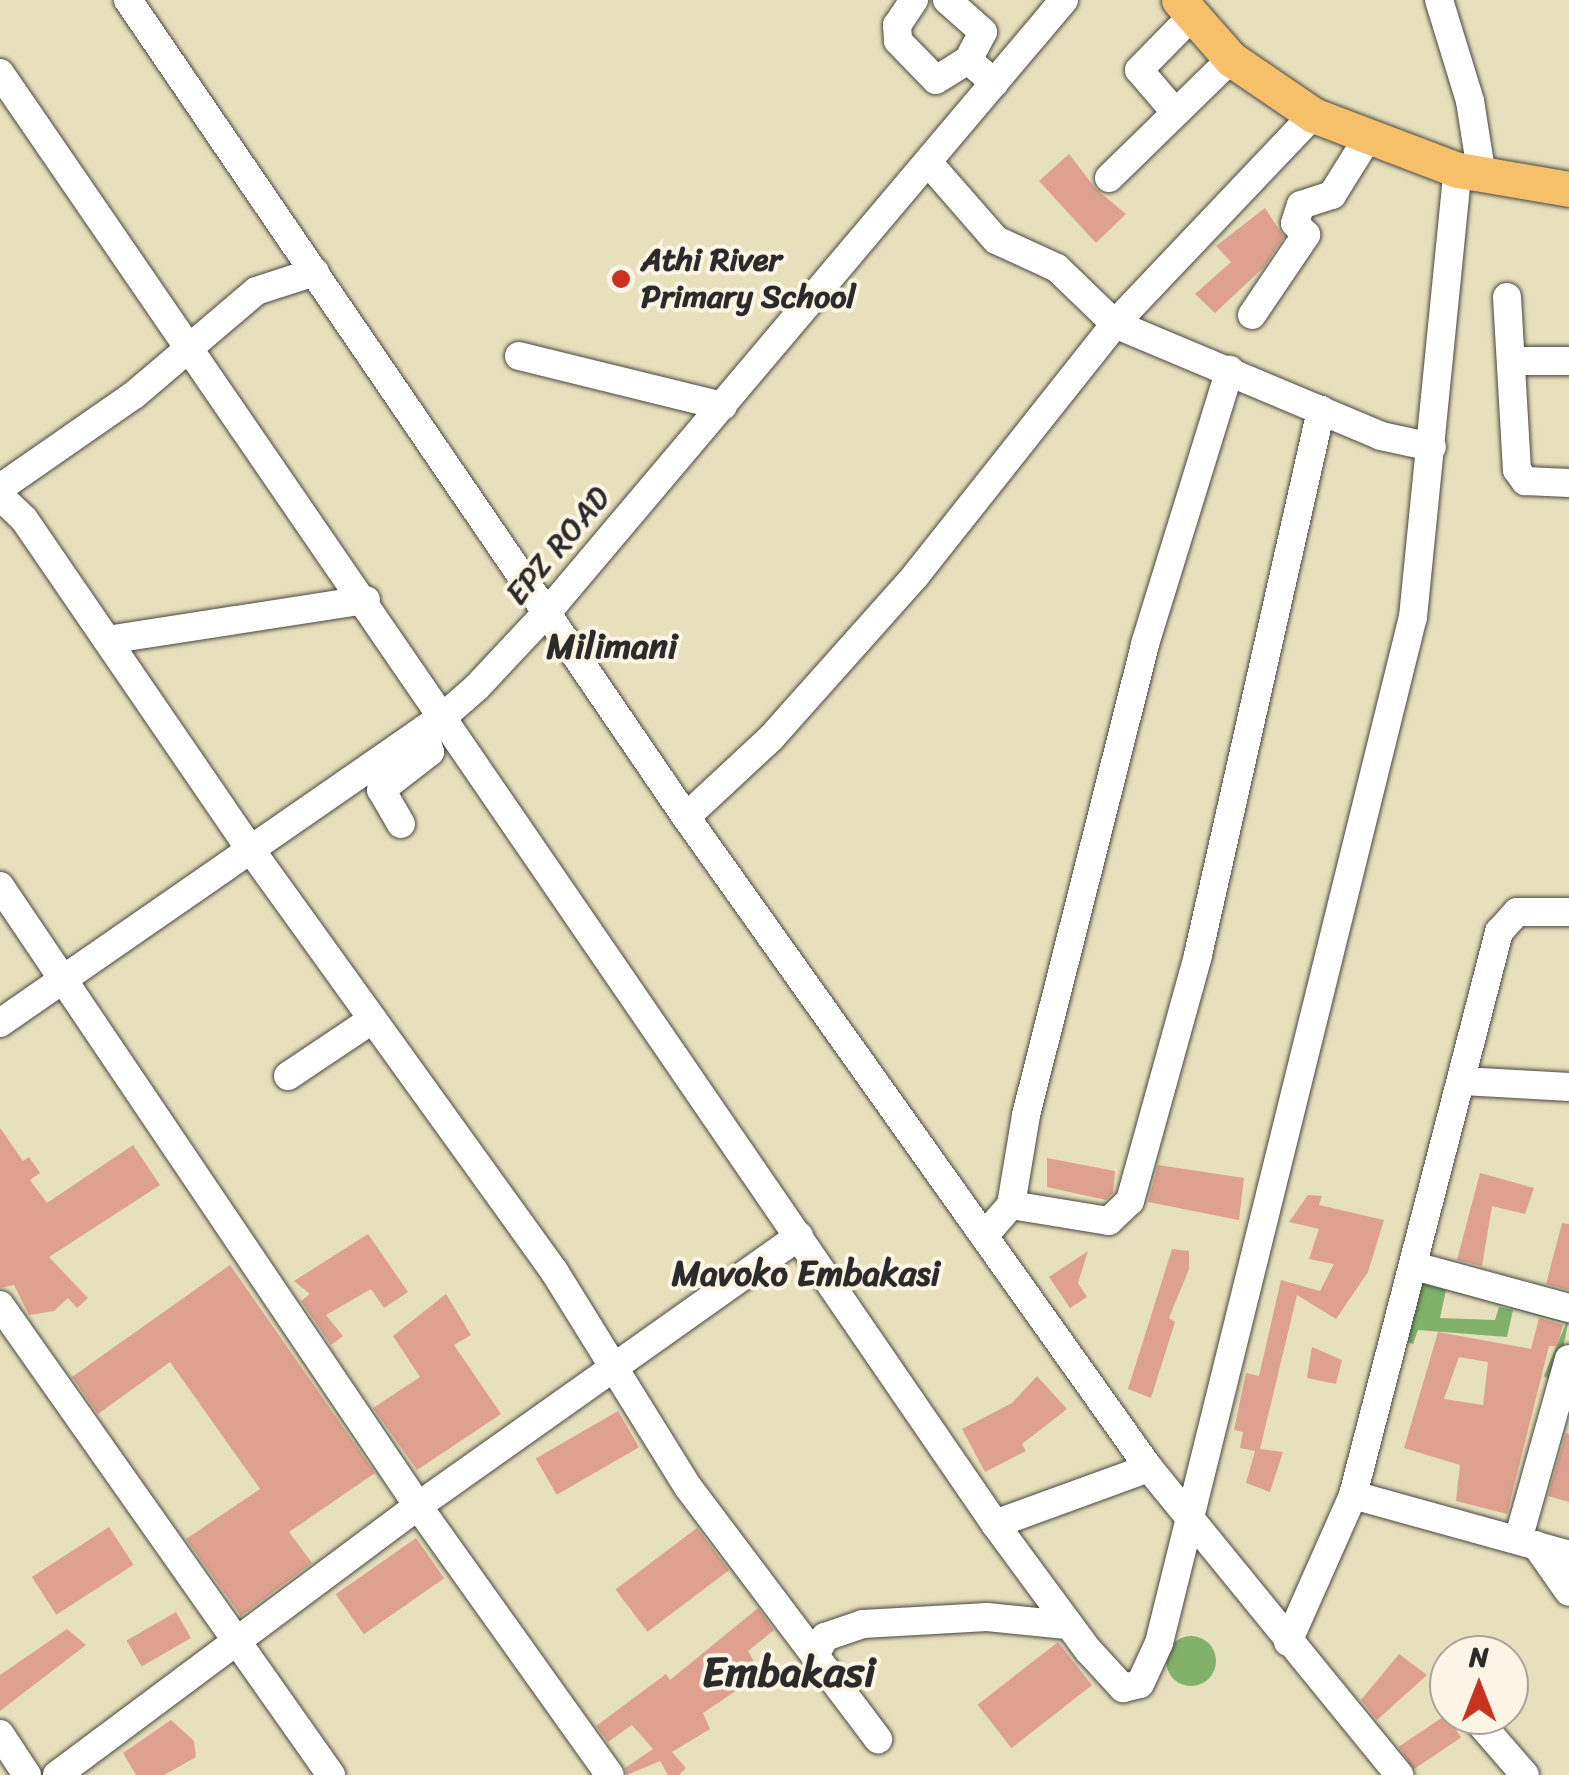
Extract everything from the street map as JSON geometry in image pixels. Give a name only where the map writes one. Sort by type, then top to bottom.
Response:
[{"type":"main road","points":[[1186,8],[1231,59],[1313,116],[1366,139],[1470,174],[1569,189]]},
{"type":"street","points":[[128,0],[550,609],[686,817],[1149,1468],[1399,1775]]},
{"type":"street","points":[[914,0],[896,25],[898,41],[936,80],[968,60],[984,32],[947,0]]},
{"type":"street","name":"EPZ ROAD","points":[[0,1022],[248,846],[434,723],[550,609],[1064,0]]},
{"type":"street","points":[[0,73],[366,600],[434,723],[799,1236],[995,1524],[1067,1624],[1124,1688],[1140,1684],[1160,1643],[1413,617],[1470,174],[1470,100],[1448,2]]},
{"type":"street","points":[[1175,112],[1139,70],[1142,60],[1186,8]]},
{"type":"street","points":[[1109,178],[1231,59]]},
{"type":"street","points":[[968,60],[994,83]]},
{"type":"street","points":[[686,817],[771,738],[916,575],[1115,324],[1313,116]]},
{"type":"street","points":[[1252,315],[1306,235],[1295,222],[1301,204],[1332,195],[1366,139]]},
{"type":"street","points":[[928,162],[996,240],[1056,268],[1115,324],[1381,436],[1432,447]]},
{"type":"street","points":[[0,488],[194,348],[256,291],[315,272]]},
{"type":"street","points":[[1506,297],[1519,476],[1569,483]]},
{"type":"street","points":[[520,356],[722,406]]},
{"type":"street","points":[[1512,361],[1569,360]]},
{"type":"street","points":[[984,1236],[1011,1206],[1026,1115],[1145,644],[1230,370]]},
{"type":"street","points":[[1011,1206],[1109,1220],[1130,1201],[1198,955],[1321,410]]},
{"type":"street","points":[[0,496],[24,519],[248,846],[554,1271],[612,1371],[688,1487],[878,1739]]},
{"type":"street","points":[[107,640],[366,600]]},
{"type":"street","points":[[401,824],[381,790],[430,752],[434,723]]},
{"type":"street","points":[[0,886],[66,978],[418,1506],[610,1775]]},
{"type":"street","points":[[1288,1642],[1353,1496],[1503,925],[1517,912],[1569,912]]},
{"type":"street","points":[[288,1076],[372,1020]]},
{"type":"street","points":[[1463,1080],[1569,1087]]},
{"type":"street","points":[[57,1775],[418,1506],[799,1236]]},
{"type":"street","points":[[1414,1266],[1569,1308]]},
{"type":"street","points":[[0,1305],[331,1775]]},
{"type":"street","points":[[1527,1543],[1569,1359]]},
{"type":"street","points":[[995,1524],[1149,1468]]},
{"type":"street","points":[[1353,1496],[1569,1555]]},
{"type":"street","points":[[1527,1543],[1569,1592]]},
{"type":"street","points":[[815,1655],[825,1637],[863,1624],[987,1617],[1067,1624]]},
{"type":"street","points":[[0,1734],[27,1775]]},
{"type":"street","points":[[1490,1735],[1525,1775]]},
{"type":"green space","points":[[1421,1276],[1569,1318],[1556,1384],[1544,1376],[1566,1323],[1446,1290],[1440,1318],[1495,1320],[1499,1307],[1513,1310],[1507,1337],[1418,1330],[1413,1344],[1403,1341]]},
{"type":"green space","points":[[1191,1636],[1209,1643],[1216,1661],[1209,1679],[1191,1686],[1173,1679],[1166,1661],[1173,1643]]},
{"type":"building","points":[[1069,154],[1096,189],[1126,214],[1096,243],[1039,181]]},
{"type":"building","points":[[1265,208],[1284,237],[1263,268],[1215,313],[1195,294],[1231,262],[1216,246]]},
{"type":"building","points":[[0,1128],[23,1161],[29,1157],[40,1173],[30,1180],[47,1203],[133,1145],[160,1185],[49,1257],[88,1298],[77,1308],[68,1298],[54,1311],[29,1315],[14,1285],[0,1288]]},
{"type":"building","points":[[1047,1158],[1115,1171],[1113,1193],[1106,1200],[1047,1187]]},
{"type":"building","points":[[1158,1165],[1244,1178],[1239,1220],[1148,1202]]},
{"type":"building","points":[[1480,1173],[1534,1188],[1525,1214],[1492,1206],[1482,1266],[1457,1260]]},
{"type":"building","points":[[1308,1195],[1322,1196],[1319,1205],[1384,1220],[1368,1272],[1336,1319],[1297,1295],[1260,1449],[1283,1452],[1270,1492],[1246,1483],[1255,1451],[1240,1448],[1243,1432],[1234,1430],[1246,1373],[1259,1376],[1281,1280],[1320,1291],[1334,1264],[1309,1259],[1319,1229],[1289,1222]]},
{"type":"building","points":[[1562,1223],[1569,1224],[1569,1290],[1546,1284]]},
{"type":"building","points":[[368,1234],[408,1292],[384,1308],[371,1289],[326,1315],[343,1336],[331,1345],[301,1301],[310,1294],[294,1281]]},
{"type":"building","points":[[1172,1249],[1189,1251],[1189,1269],[1169,1318],[1175,1322],[1151,1398],[1128,1389]]},
{"type":"building","points":[[1088,1251],[1078,1283],[1087,1297],[1070,1308],[1049,1277]]},
{"type":"building","points":[[230,1265],[375,1473],[289,1532],[312,1563],[241,1616],[186,1539],[260,1489],[170,1362],[98,1414],[72,1377]]},
{"type":"building","points":[[446,1294],[471,1335],[454,1345],[501,1414],[417,1470],[373,1408],[420,1377],[393,1336]]},
{"type":"building","points":[[1539,1318],[1563,1325],[1557,1346],[1549,1346],[1507,1514],[1456,1501],[1460,1465],[1404,1448],[1438,1332],[1531,1349]],"holes":[[[1459,1357],[1488,1362],[1483,1405],[1444,1399]]]},
{"type":"building","points":[[1312,1347],[1342,1360],[1336,1384],[1307,1378]]},
{"type":"building","points":[[1037,1376],[1067,1409],[1022,1444],[1026,1451],[985,1472],[962,1429],[1012,1403]]},
{"type":"building","points":[[618,1411],[639,1447],[557,1495],[536,1458]]},
{"type":"building","points":[[1566,1433],[1569,1434],[1569,1502],[1548,1496]]},
{"type":"building","points":[[109,1527],[134,1565],[56,1615],[32,1577]]},
{"type":"building","points":[[697,1528],[729,1570],[647,1632],[616,1589]]},
{"type":"building","points":[[416,1538],[444,1578],[364,1634],[336,1594]]},
{"type":"building","points":[[758,1608],[774,1630],[748,1651],[761,1674],[703,1713],[710,1729],[672,1752],[686,1768],[679,1775],[668,1775],[660,1761],[627,1775],[625,1768],[653,1749],[632,1725],[608,1742],[596,1726],[666,1674],[670,1680]]},
{"type":"building","points":[[176,1612],[191,1638],[142,1666],[127,1640]]},
{"type":"building","points":[[67,1629],[86,1645],[0,1711],[0,1675]]},
{"type":"building","points":[[1058,1642],[1092,1685],[1011,1748],[978,1705]]},
{"type":"building","points":[[1399,1654],[1427,1675],[1377,1720],[1361,1700]]},
{"type":"building","points":[[171,1720],[194,1741],[196,1757],[164,1775],[136,1775],[123,1753]]},
{"type":"building","points":[[1429,1726],[1429,1735],[1459,1735],[1461,1737],[1414,1769],[1399,1747]]},
{"type":"place","name":"Athi River Primary School","points":[[621,279]]},
{"type":"district","name":"Milimani","points":[[612,646]]},
{"type":"district","name":"Mavoko Embakasi","points":[[806,1273]]},
{"type":"district","name":"Embakasi","points":[[789,1672]]}]
